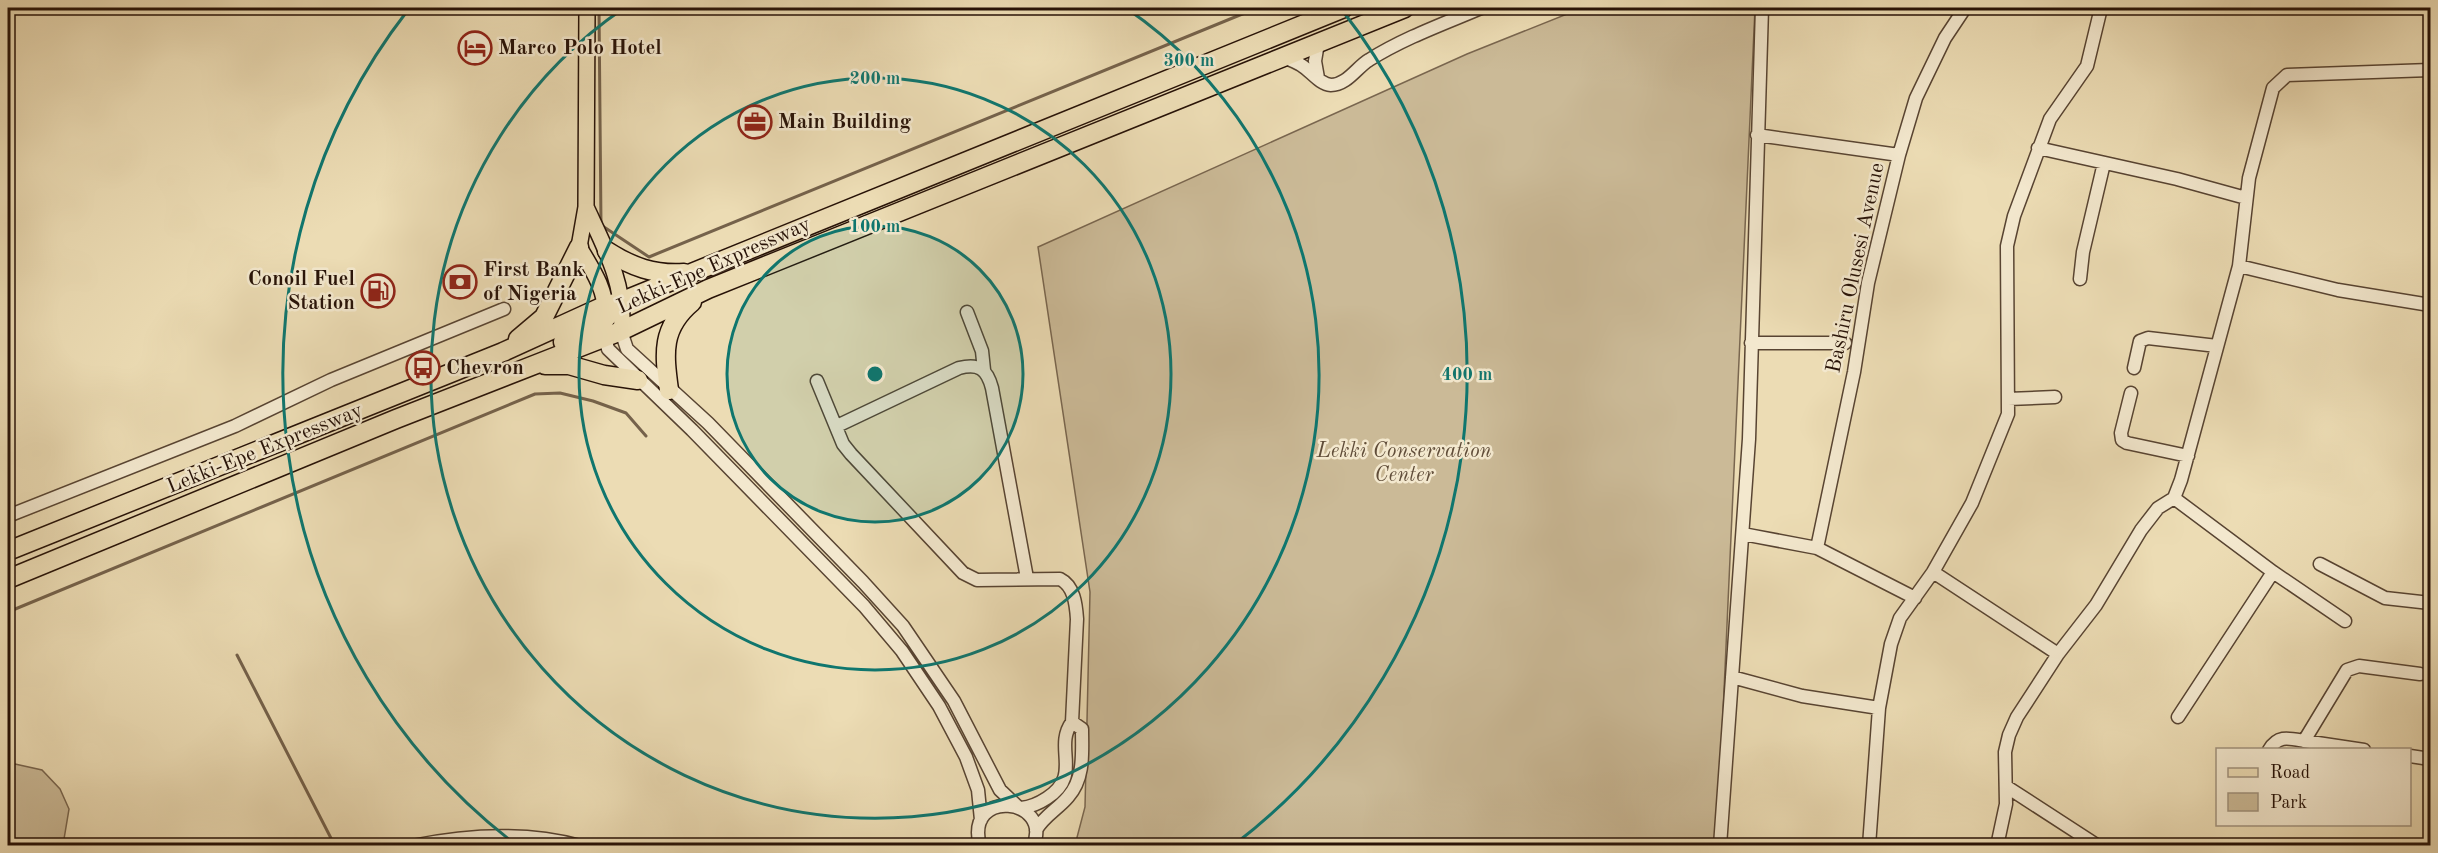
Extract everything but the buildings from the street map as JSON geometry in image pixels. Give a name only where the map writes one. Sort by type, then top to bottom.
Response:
[{"type":"highway","name":"Lekki-Epe Expressway","points":[[8,579],[396,419],[531,366],[692,272],[1344,8]]},
{"type":"highway","name":"Lekki-Epe Expressway","points":[[13,546],[503,352],[708,289],[1405,8]]},
{"type":"highway","points":[[396,419],[420,401],[559,345],[665,292],[765,251],[776,239]]},
{"type":"highway","points":[[503,352],[544,317],[579,247]]},
{"type":"highway","points":[[607,251],[631,266],[649,271],[692,272]]},
{"type":"highway","points":[[669,390],[665,349],[668,333],[675,319],[708,289]]},
{"type":"highway","points":[[531,366],[568,365],[604,375],[638,380]]},
{"type":"main road","points":[[587,8],[586,207],[579,247],[599,281],[614,319]]},
{"type":"main road","points":[[586,207],[617,278],[614,319]]},
{"type":"street","points":[[1284,57],[1302,66],[1329,85],[1336,84],[1354,74],[1361,65],[1394,45],[1482,8]]},
{"type":"street","points":[[1720,846],[1743,534],[1762,8]]},
{"type":"street","name":"Bashiru Olusesi Avenue","points":[[1817,548],[1860,341],[1868,282],[1899,155],[1916,98],[1945,38],[1965,8]]},
{"type":"street","points":[[1869,846],[1879,708],[1891,644],[1900,618],[1934,572],[1972,503],[2008,414],[2007,246],[2014,216],[2050,119],[2087,66],[2101,8]]},
{"type":"street","points":[[1318,43],[1315,61],[1319,79]]},
{"type":"street","points":[[1997,846],[2006,804],[2005,752],[2008,735],[2017,717],[2058,654],[2096,605],[2141,531],[2158,508],[2174,498],[2188,456],[2239,266],[2249,178],[2273,88],[2287,75],[2430,70]]},
{"type":"street","points":[[1757,135],[1899,155]]},
{"type":"street","points":[[2038,148],[2177,179],[2246,198]]},
{"type":"street","points":[[2080,279],[2083,252],[2104,164]]},
{"type":"street","points":[[2239,266],[2338,290],[2430,305]]},
{"type":"street","points":[[8,516],[235,426],[332,380],[504,309]]},
{"type":"street","points":[[967,312],[982,351],[984,370]]},
{"type":"street","points":[[614,319],[608,349],[692,430],[864,606],[902,651],[939,706],[966,757],[978,790],[981,820],[977,842]]},
{"type":"street","points":[[614,319],[627,349],[669,390],[708,423],[863,582],[903,627],[954,701],[1005,798],[1033,820],[1035,840]]},
{"type":"street","points":[[2134,368],[2140,341],[2148,338],[2217,346]]},
{"type":"street","points":[[1751,343],[1845,343]]},
{"type":"street","points":[[837,426],[959,368],[972,365],[984,370],[992,388],[1027,578]]},
{"type":"street","points":[[817,381],[843,444],[963,573],[977,580],[1060,579],[1067,585],[1076,602],[1072,722],[1066,730],[1065,779],[1053,795],[1035,806],[1019,808],[1003,804],[993,808],[981,820]]},
{"type":"street","points":[[2131,393],[2121,433],[2122,440],[2188,456]]},
{"type":"street","points":[[2008,399],[2055,397]]},
{"type":"street","points":[[2174,498],[2273,572],[2345,621]]},
{"type":"street","points":[[1743,534],[1817,548],[1916,598]]},
{"type":"street","points":[[2320,564],[2385,598],[2430,603]]},
{"type":"street","points":[[1934,572],[2058,654]]},
{"type":"street","points":[[2178,717],[2273,572]]},
{"type":"street","points":[[2304,741],[2346,670],[2359,666],[2420,674]]},
{"type":"street","points":[[1732,677],[1802,696],[1879,708]]},
{"type":"street","points":[[1035,840],[1045,817],[1069,796],[1081,771],[1082,729],[1072,722]]},
{"type":"street","points":[[2270,748],[2277,739],[2284,738],[2351,748]]},
{"type":"street","points":[[2411,756],[2430,759]]},
{"type":"street","points":[[2007,787],[2098,846]]},
{"type":"street","points":[[412,846],[489,836],[546,840],[580,846]]},
{"type":"green space","name":"Lekki Conservation Center","points":[[1582,8],[1755,8],[1717,845],[1075,845],[1085,807],[1090,592],[1038,247],[1467,54]]},
{"type":"green space","points":[[15,764],[42,770],[60,789],[69,809],[63,845],[8,845],[8,767]]},
{"type":"waterway","points":[[599,8],[601,225],[649,257],[1257,8]]},
{"type":"waterway","points":[[8,612],[535,394],[560,393],[593,401],[626,413],[646,436]]},
{"type":"waterway","points":[[237,655],[335,846]]},
{"type":"place","name":"Marco Polo Hotel","points":[[475,48]]},
{"type":"place","name":"Main Building","points":[[755,122]]},
{"type":"place","name":"First Bank of Nigeria","points":[[460,282]]},
{"type":"place","name":"Conoil Fuel Station","points":[[378,291]]},
{"type":"place","name":"Chevron","points":[[423,368]]}]
